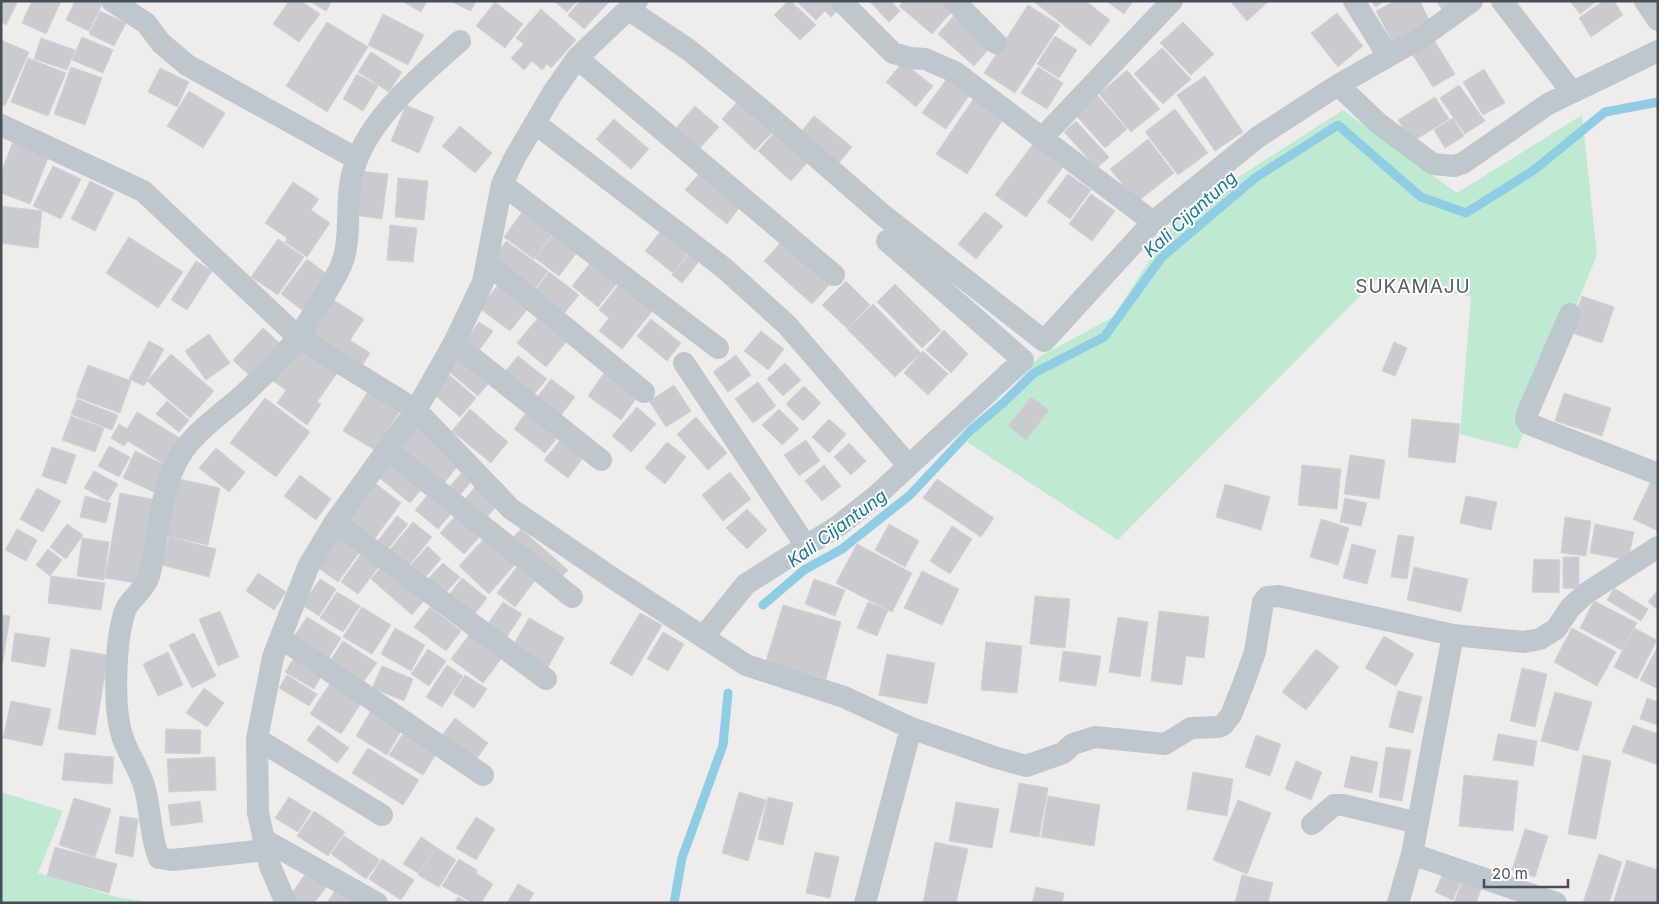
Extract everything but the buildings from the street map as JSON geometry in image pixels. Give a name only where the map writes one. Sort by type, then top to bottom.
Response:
[{"type":"street","points":[[112,1],[146,23],[161,43],[187,65],[357,159]]},
{"type":"street","points":[[841,1],[894,53],[911,58],[925,59],[955,72],[1154,222]]},
{"type":"street","points":[[954,1],[996,43]]},
{"type":"street","points":[[1042,138],[1172,1]]},
{"type":"street","points":[[1354,1],[1388,56]]},
{"type":"street","points":[[286,903],[264,845],[258,813],[257,739],[273,657],[308,567],[335,522],[416,410],[454,343],[483,282],[502,184],[552,94],[577,58],[633,5],[767,114],[883,215],[1044,341],[1154,222],[1258,137],[1338,85],[1422,37],[1472,1]]},
{"type":"street","points":[[1502,1],[1572,92]]},
{"type":"street","points":[[1645,1],[1658,20]]},
{"type":"street","points":[[377,903],[264,845],[172,860],[159,858],[154,846],[145,788],[122,739],[115,692],[126,608],[141,592],[148,577],[163,499],[180,457],[190,442],[242,396],[298,337],[345,257],[351,179],[357,159],[378,123],[406,89],[460,41]]},
{"type":"street","points":[[1338,85],[1378,123],[1433,164],[1444,166],[1463,163],[1548,104],[1658,51]]},
{"type":"street","points":[[577,58],[834,275]]},
{"type":"street","points":[[536,124],[724,268],[787,325],[908,465]]},
{"type":"street","points":[[1,125],[143,191],[298,337],[416,410],[512,509],[746,665],[844,696],[911,728],[1026,766],[1063,753],[1073,744],[1095,737],[1165,744],[1191,728],[1224,725],[1231,715],[1255,652],[1264,602],[1270,596],[1453,635],[1524,642],[1540,639],[1556,629],[1570,608],[1585,594],[1658,548]]},
{"type":"street","points":[[502,184],[718,348]]},
{"type":"street","points":[[709,641],[746,584],[838,526],[875,497],[1023,360],[887,241]]},
{"type":"street","points":[[488,264],[644,392]]},
{"type":"street","points":[[1570,314],[1526,419],[1529,424],[1658,474]]},
{"type":"street","points":[[454,343],[601,460]]},
{"type":"street","points":[[684,364],[806,546]]},
{"type":"street","points":[[387,450],[572,597]]},
{"type":"street","points":[[335,522],[546,679]]},
{"type":"street","points":[[1398,903],[1412,854],[1453,635]]},
{"type":"street","points":[[281,638],[483,775]]},
{"type":"street","points":[[865,903],[911,728]]},
{"type":"street","points":[[257,739],[382,815]]},
{"type":"street","points":[[1312,824],[1334,805],[1343,805],[1418,823]]},
{"type":"street","points":[[1412,854],[1556,903]]},
{"type":"green space","points":[[1343,110],[1457,193],[1582,115],[1597,255],[1517,449],[1460,434],[1471,297],[1379,277],[1118,540],[967,442],[1039,357],[1113,317],[1178,216]]},
{"type":"green space","points":[[1,792],[63,811],[38,873],[116,897],[156,903],[1,903]]},
{"type":"waterway","name":"Kali Cijantung","points":[[763,605],[804,570],[842,549],[910,495],[971,430],[1034,373],[1104,337],[1162,257],[1255,178],[1338,125],[1421,197],[1466,213],[1534,170],[1605,112],[1658,102]]},
{"type":"waterway","name":"Kali Cijantung","points":[[674,903],[682,858],[723,745],[728,693]]},
{"type":"district","name":"SUKAMAJU","points":[[1413,286]]}]
